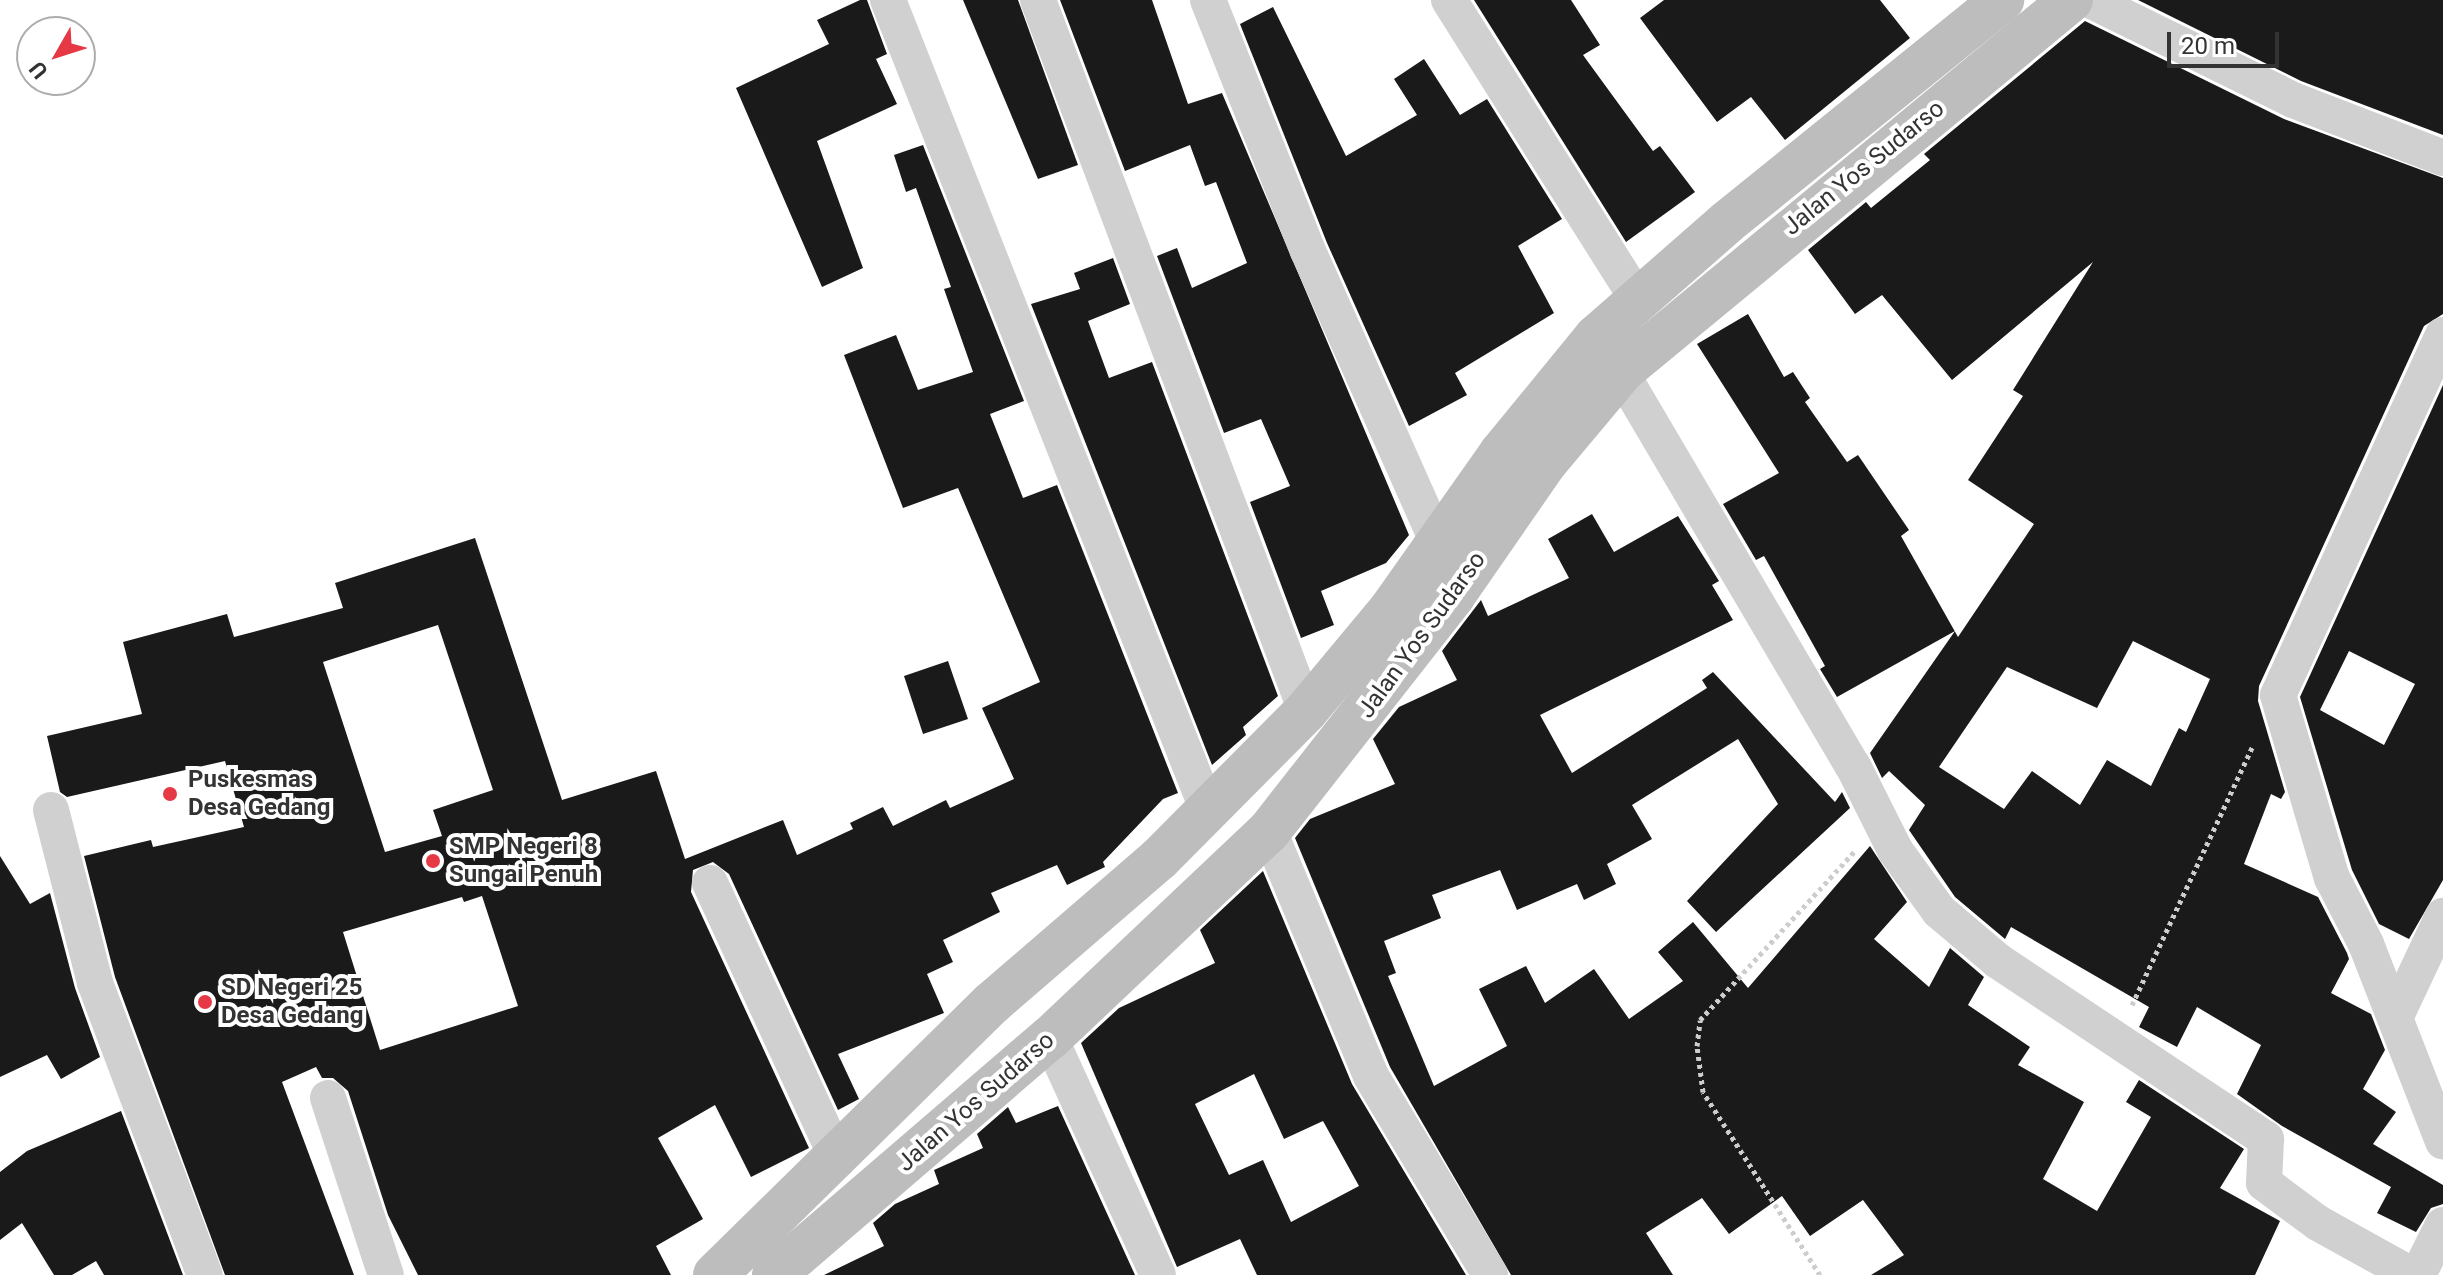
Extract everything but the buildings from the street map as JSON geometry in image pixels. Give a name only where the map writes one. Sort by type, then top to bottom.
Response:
[{"type":"main road","name":"Jalan Yos Sudarso","points":[[774,1275],[1050,1038],[1269,831],[1453,596],[1545,463],[1610,353],[1637,299],[2002,0]]},
{"type":"main road","name":"Jalan Yos Sudarso","points":[[715,1275],[838,1160],[992,1003],[1208,811],[1306,711],[1438,543],[1501,453],[1610,353],[2071,0]]},
{"type":"street","points":[[888,0],[1208,811]]},
{"type":"street","points":[[1038,0],[1306,711]]},
{"type":"street","points":[[1208,0],[1308,251],[1438,543]]},
{"type":"street","points":[[1449,0],[1637,299]]},
{"type":"street","points":[[2090,0],[2293,100],[2443,158]]},
{"type":"street","points":[[2443,335],[2278,695],[2332,878],[2366,944],[2443,1142]]},
{"type":"street","points":[[1610,353],[1920,888],[1958,928],[2266,1139],[2261,1176],[2267,1186],[2318,1223],[2415,1275],[2443,1225]]},
{"type":"street","points":[[51,810],[95,983],[205,1275]]},
{"type":"street","points":[[1269,831],[1371,1076],[1490,1275]]},
{"type":"street","points":[[710,883],[838,1160]]},
{"type":"street","points":[[2395,1018],[2443,916]]},
{"type":"street","points":[[1050,1038],[1158,1275]]},
{"type":"street","points":[[328,1098],[386,1275]]},
{"type":"path","points":[[2116,1039],[2278,695]]},
{"type":"path","points":[[1820,1275],[1703,1092],[1700,1020],[1881,823]]},
{"type":"place","name":"Puskesmas Desa Gedang","points":[[170,794]]},
{"type":"place","name":"SMP Negeri 8 Sungai Penuh","points":[[433,861]]},
{"type":"place","name":"SD Negeri 25 Desa Gedang","points":[[205,1002]]}]
